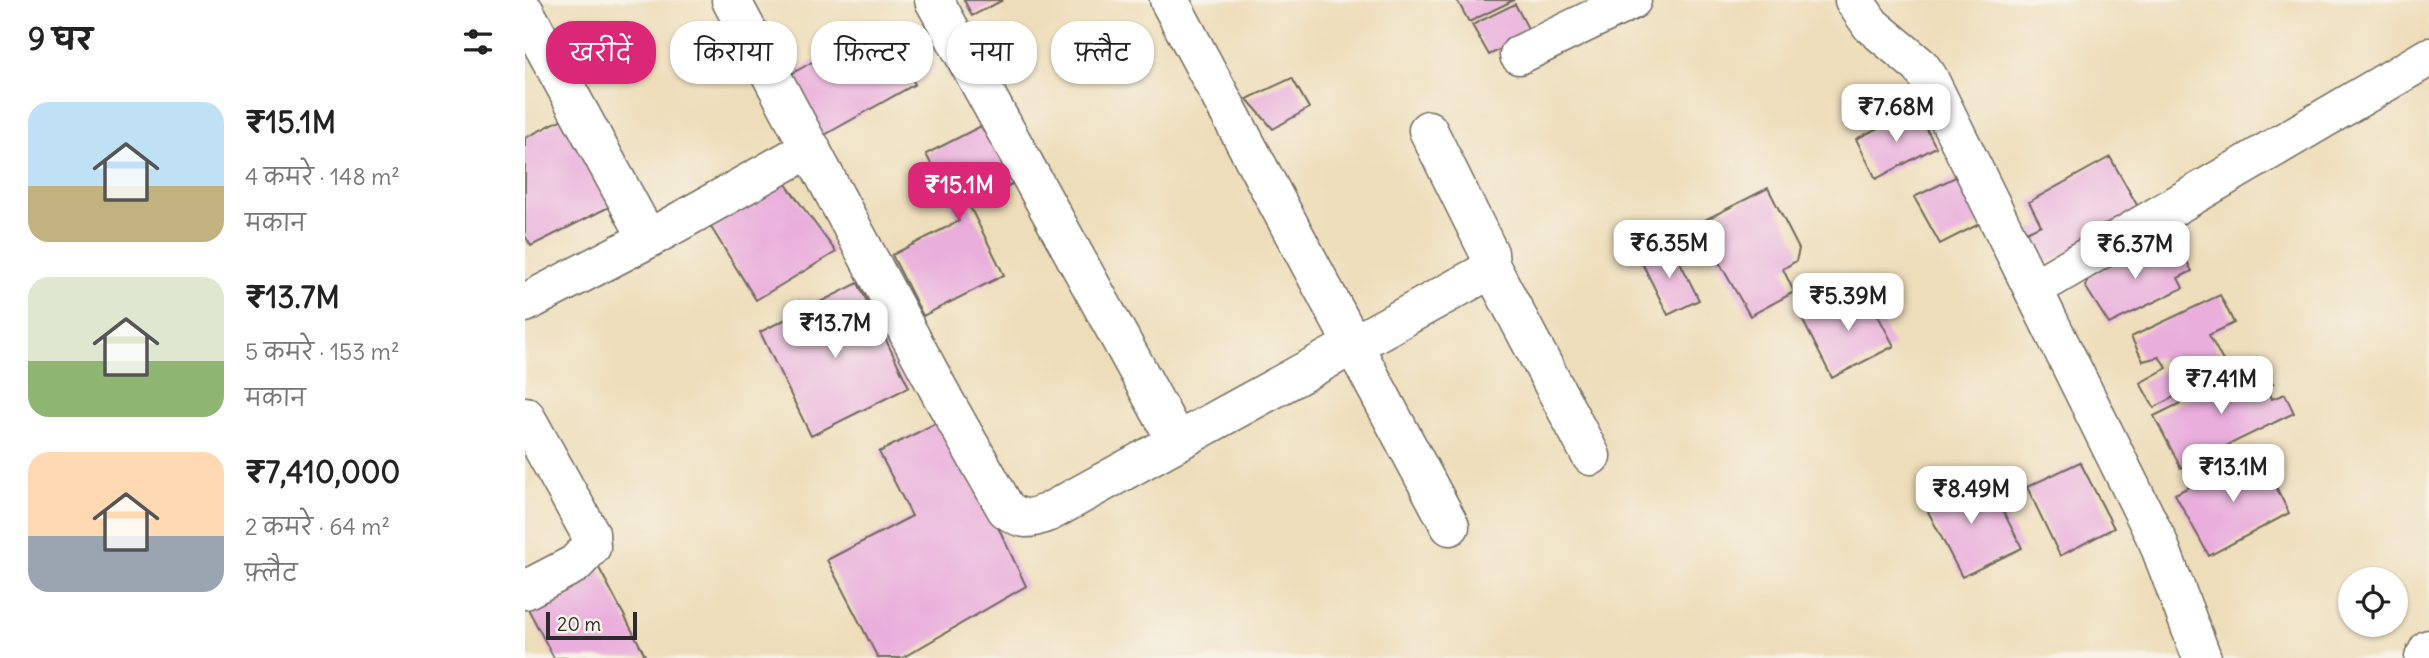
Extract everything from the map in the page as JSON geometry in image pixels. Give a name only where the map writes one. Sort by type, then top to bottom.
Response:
[{"type":"street","points":[[731,0],[942,396],[1006,509],[1019,518],[1031,519],[1049,512],[1486,272],[1490,265]]},
{"type":"street","points":[[934,0],[1177,442]]},
{"type":"street","points":[[1169,0],[1450,526]]},
{"type":"street","points":[[1519,55],[1632,0]]},
{"type":"street","points":[[1854,0],[1871,25],[1920,66],[1928,77],[2158,542],[2202,658]]},
{"type":"street","points":[[525,12],[648,239]]},
{"type":"street","points":[[2033,289],[2429,57]]},
{"type":"street","points":[[1428,130],[1489,253],[1490,265],[1591,456]]},
{"type":"street","points":[[525,303],[648,239],[811,148]]},
{"type":"street","points":[[525,416],[590,533],[591,547],[575,564],[525,590]]},
{"type":"street","points":[[2424,658],[2429,649]]},
{"type":"building","points":[[964,0],[1003,0],[972,16]]},
{"type":"building","points":[[1457,0],[1514,0],[1469,22]]},
{"type":"building","points":[[1515,4],[1531,34],[1489,55],[1472,25]]},
{"type":"building","points":[[811,63],[811,84],[915,84],[821,137],[790,84],[797,84],[797,71]]},
{"type":"building","points":[[1292,78],[1309,108],[1273,129],[1247,99]]},
{"type":"building","points":[[1916,109],[1936,147],[1876,179],[1856,139]]},
{"type":"building","points":[[564,118],[613,205],[531,246],[525,236],[525,138]]},
{"type":"building","points":[[991,121],[1020,180],[969,205],[1004,275],[923,316],[892,255],[959,221],[926,154]]},
{"type":"building","points":[[2110,157],[2141,212],[2041,266],[2024,233],[2041,225],[2029,202]]},
{"type":"building","points":[[1968,171],[1993,217],[1940,244],[1914,197]]},
{"type":"building","points":[[785,183],[836,252],[756,300],[709,224]]},
{"type":"building","points":[[1768,188],[1799,249],[1796,261],[1783,269],[1794,292],[1750,316],[1697,224]]},
{"type":"building","points":[[1671,244],[1699,300],[1668,315],[1640,259]]},
{"type":"building","points":[[2157,245],[2164,259],[2181,250],[2192,271],[2178,278],[2183,288],[2109,324],[2085,286],[2095,263],[2124,250],[2131,259]]},
{"type":"building","points":[[858,283],[909,387],[811,436],[760,332]]},
{"type":"building","points":[[1864,289],[1894,346],[1832,378],[1802,319]]},
{"type":"building","points":[[2220,295],[2234,323],[2209,335],[2229,372],[2203,386],[2195,385],[2154,408],[2140,383],[2167,368],[2159,357],[2143,361],[2131,337]]},
{"type":"building","points":[[2254,367],[2273,384],[2267,387],[2272,399],[2285,394],[2294,413],[2181,468],[2154,416]]},
{"type":"building","points":[[936,423],[1001,533],[1026,586],[902,658],[878,658],[827,560],[912,516],[879,452]]},
{"type":"building","points":[[2259,452],[2289,513],[2209,556],[2175,494]]},
{"type":"building","points":[[2080,462],[2114,528],[2060,556],[2027,487]]},
{"type":"building","points":[[1962,478],[1972,496],[1991,488],[2022,548],[1962,577],[1921,498]]},
{"type":"building","points":[[598,566],[646,657],[554,658],[526,605]]}]
